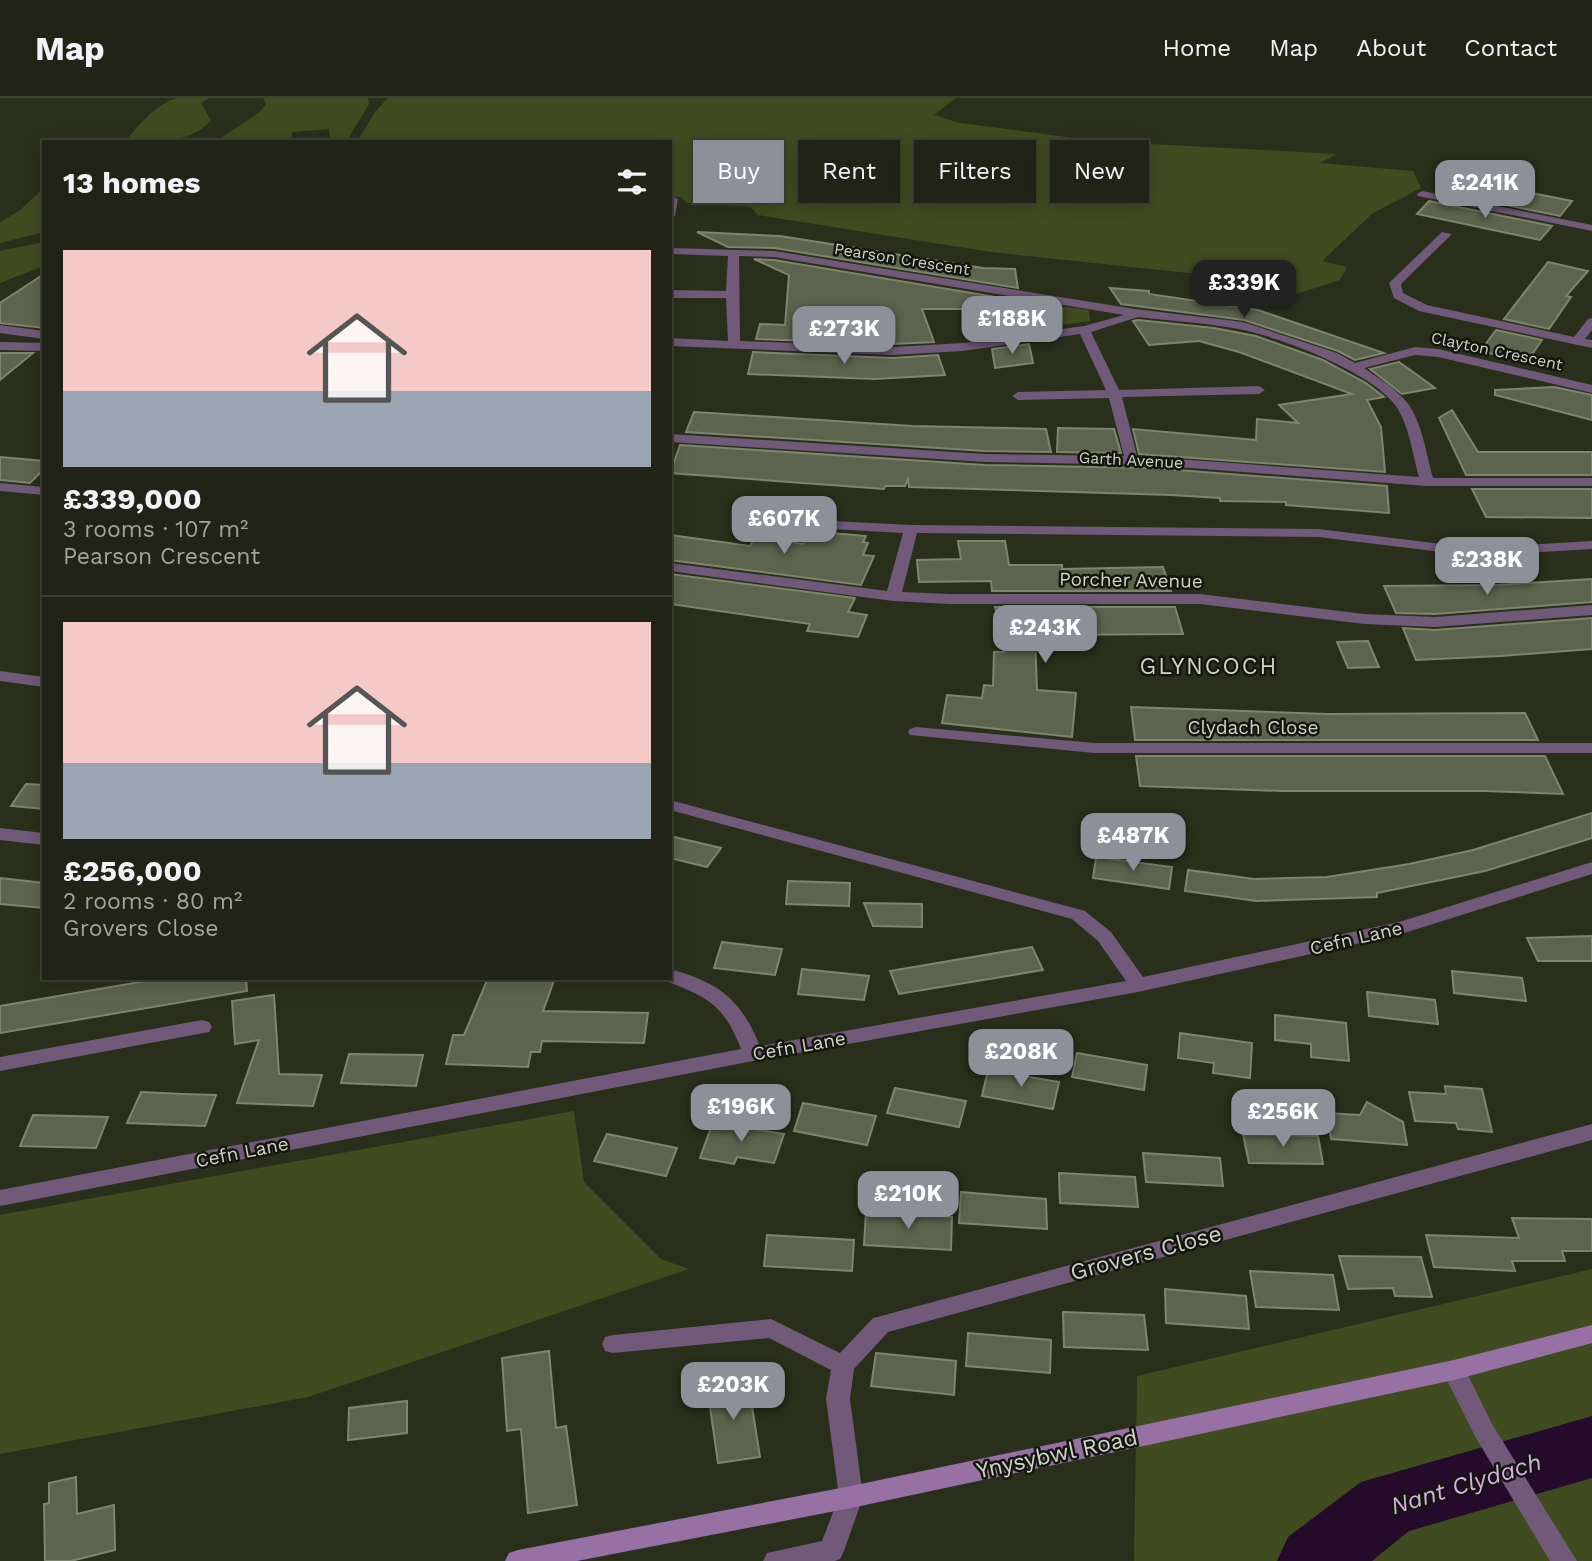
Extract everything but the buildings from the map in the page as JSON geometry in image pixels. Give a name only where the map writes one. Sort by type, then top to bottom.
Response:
[{"type":"main road","name":"Ynysybwl Road","points":[[519,1561],[851,1497],[1454,1370],[1592,1334]]},
{"type":"street","points":[[1422,194],[1592,228]]},
{"type":"street","points":[[1446,233],[1395,283],[1398,295],[1423,308],[1592,344]]},
{"type":"street","name":"Pearson Crescent","points":[[672,251],[774,254],[1135,313],[1243,326],[1285,339],[1354,367],[1401,403],[1408,416],[1427,482]]},
{"type":"street","points":[[734,252],[734,345]]},
{"type":"street","points":[[672,294],[732,295]]},
{"type":"street","points":[[672,342],[893,351],[963,347],[1084,330],[1120,321],[1135,313]]},
{"type":"street","points":[[1577,341],[1592,322]]},
{"type":"street","points":[[0,329],[42,335]]},
{"type":"street","points":[[1084,330],[1115,395],[1130,458]]},
{"type":"street","points":[[0,346],[42,347]]},
{"type":"street","name":"Clayton Crescent","points":[[1354,367],[1415,351],[1438,353],[1592,390]]},
{"type":"street","points":[[1018,396],[1259,390]]},
{"type":"street","name":"Garth Avenue","points":[[672,438],[985,458],[1130,458],[1427,482],[1592,482]]},
{"type":"street","points":[[0,487],[42,491]]},
{"type":"street","points":[[750,521],[911,529],[1318,533],[1475,552],[1592,545]]},
{"type":"street","points":[[893,596],[911,529]]},
{"type":"street","name":"Porcher Avenue","points":[[672,567],[893,596],[950,599],[1200,599],[1364,619],[1435,622],[1592,610]]},
{"type":"street","points":[[0,676],[42,682]]},
{"type":"street","name":"Clydach Close","points":[[916,732],[1094,748],[1592,748]]},
{"type":"street","points":[[672,806],[1078,915],[1093,923],[1108,940],[1138,985]]},
{"type":"street","points":[[0,834],[42,839]]},
{"type":"street","name":"Cefn Lane","points":[[0,1198],[753,1054],[1138,985],[1401,928],[1592,868]]},
{"type":"street","points":[[672,976],[710,989],[727,1001],[742,1023],[753,1054]]},
{"type":"street","points":[[0,1064],[202,1027]]},
{"type":"street","name":"Grovers Close","points":[[843,1365],[881,1325],[1592,1132]]},
{"type":"street","points":[[612,1344],[771,1328],[843,1365],[838,1399],[851,1497],[831,1551],[776,1561]]},
{"type":"street","points":[[1454,1370],[1484,1431],[1564,1561]]},
{"type":"green space","points":[[176,98],[210,98],[201,103],[211,120],[194,133],[174,140],[129,140],[138,126],[162,105]]},
{"type":"green space","points":[[263,98],[368,98],[369,104],[347,140],[330,140],[329,129],[292,132],[291,140],[218,140],[260,112],[266,104]]},
{"type":"green space","points":[[388,98],[956,98],[934,115],[960,123],[1089,140],[1050,140],[1050,203],[1149,203],[1149,144],[1337,154],[1320,163],[1413,171],[1421,188],[1373,213],[1322,261],[1347,267],[1340,280],[1293,295],[1198,274],[991,252],[758,215],[751,207],[687,203],[681,197],[672,196],[672,140],[358,140],[375,112]]},
{"type":"green space","points":[[42,190],[42,232],[0,243],[0,222],[19,211]]},
{"type":"green space","points":[[42,242],[42,267],[0,283],[0,251]]},
{"type":"green space","points":[[1037,303],[1089,310],[1090,321],[1039,328]]},
{"type":"green space","points":[[574,1111],[584,1182],[661,1259],[689,1269],[308,1397],[0,1454],[0,1215]]},
{"type":"green space","points":[[1592,1269],[1592,1561],[1134,1561],[1137,1376]]},
{"type":"waterway","name":"Nant Clydach","points":[[1315,1561],[1387,1505],[1592,1447]]},
{"type":"district","name":"GLYNCOCH","points":[[1209,666]]}]
